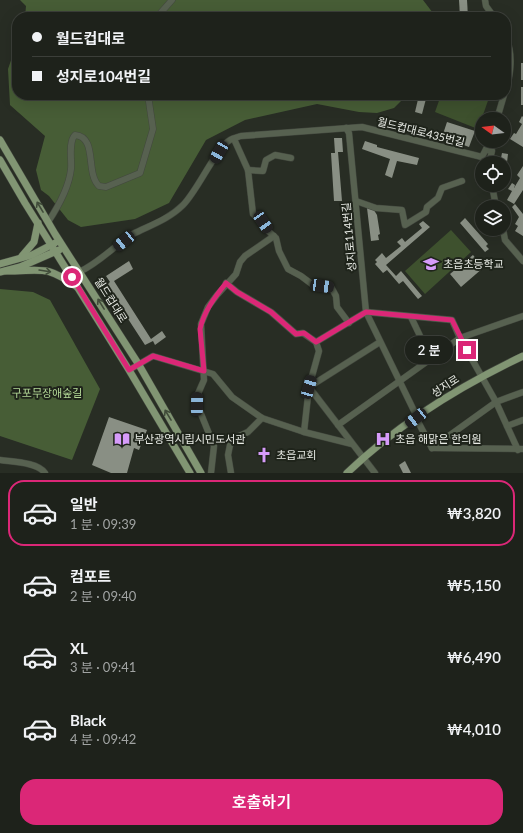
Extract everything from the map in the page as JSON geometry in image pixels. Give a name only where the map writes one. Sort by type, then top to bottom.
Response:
[{"type":"main road","name":"월드컵대로","points":[[0,140],[48,222],[138,365],[201,473]]},
{"type":"main road","name":"월드컵대로","points":[[0,160],[129,370],[190,473]]},
{"type":"main road","points":[[18,259],[26,253],[34,242],[38,223]]},
{"type":"main road","points":[[0,264],[18,259],[52,245],[62,243]]},
{"type":"main road","points":[[3,271],[35,261],[56,252],[62,243]]},
{"type":"main road","points":[[3,271],[32,269],[49,271],[63,277],[79,290]]},
{"type":"main road","name":"성지로","points":[[348,473],[363,458],[416,417],[482,375],[523,356]]},
{"type":"street","points":[[161,12],[172,0]]},
{"type":"street","points":[[485,0],[486,6],[490,12]]},
{"type":"street","points":[[48,222],[61,198],[71,171],[71,149],[73,137],[75,135],[82,136],[88,141],[93,180],[99,186],[106,187],[140,173],[153,129],[149,100]]},
{"type":"street","points":[[498,112],[502,100]]},
{"type":"street","name":"월드컵대로435번길","points":[[346,128],[362,127],[482,157],[487,150]]},
{"type":"street","points":[[80,271],[89,267],[134,234],[172,215],[184,205],[219,152],[229,141],[241,136],[266,133],[296,133],[346,128]]},
{"type":"street","name":"성지로114번길","points":[[346,128],[349,134],[366,312],[432,448]]},
{"type":"street","points":[[234,139],[248,170],[254,214],[263,222],[276,238],[279,251],[288,269],[313,285],[331,287],[336,296],[337,307],[348,323]]},
{"type":"street","points":[[487,150],[492,151],[491,156]]},
{"type":"street","points":[[248,170],[263,171],[266,160],[275,155],[291,158]]},
{"type":"street","points":[[356,201],[376,208],[402,210],[405,225],[426,212],[427,207],[438,198],[442,188],[462,181]]},
{"type":"street","points":[[211,473],[214,446],[197,404],[197,396],[204,380],[200,329],[201,324],[208,307],[226,283],[236,274],[240,262],[245,256],[274,236]]},
{"type":"street","points":[[504,236],[504,240],[523,261]]},
{"type":"street","points":[[226,283],[237,292],[271,312],[296,334],[304,333],[316,342],[319,351],[309,387],[304,432]]},
{"type":"street","points":[[316,342],[366,312],[452,320],[460,338],[482,375],[520,449]]},
{"type":"street","points":[[338,425],[460,338],[523,316]]},
{"type":"street","points":[[411,317],[431,359]]},
{"type":"street","points":[[309,387],[380,342]]},
{"type":"street","points":[[129,370],[153,356],[204,371],[213,374],[232,397],[262,418],[304,432],[352,444]]},
{"type":"street","points":[[309,387],[374,473]]},
{"type":"street","points":[[432,448],[496,402],[523,392]]},
{"type":"street","points":[[231,473],[228,455],[230,445],[235,438],[248,432],[262,418]]},
{"type":"street","points":[[507,426],[523,420]]},
{"type":"street","points":[[432,448],[520,449]]},
{"type":"street","points":[[0,460],[30,465],[42,469],[45,473]]},
{"type":"green space","points":[[20,0],[423,0],[432,12],[25,12],[26,6]]},
{"type":"green space","points":[[12,57],[12,100],[402,100],[394,108],[377,113],[359,112],[317,104],[245,120],[206,140],[169,203],[135,219],[81,227],[68,220],[49,196],[41,190],[36,170],[45,136],[10,105],[8,69]]},
{"type":"green space","points":[[439,100],[488,100],[484,112],[475,112],[475,128],[435,112]]},
{"type":"green space","points":[[451,230],[471,252],[425,294],[405,271]]},
{"type":"green space","name":"구포무장애숲길","points":[[0,289],[33,292],[50,300],[100,389],[72,460],[0,436]]},
{"type":"building","points":[[459,0],[467,0],[468,12],[460,12]]},
{"type":"building","points":[[521,63],[523,63],[523,80],[521,80]]},
{"type":"building","points":[[521,87],[523,87],[523,105],[521,105]]},
{"type":"building","points":[[418,100],[426,100],[422,114],[415,112]]},
{"type":"building","points":[[522,116],[523,147],[511,140],[514,133],[516,134],[522,124],[519,122]]},
{"type":"building","points":[[447,122],[475,131],[469,147],[442,137]]},
{"type":"building","points":[[334,138],[342,138],[343,152],[338,152],[342,201],[334,201],[331,153],[335,153]]},
{"type":"building","points":[[365,141],[377,145],[377,147],[419,158],[417,165],[397,161],[392,178],[385,175],[390,159],[362,149]]},
{"type":"building","points":[[502,153],[508,154],[508,156],[501,156]]},
{"type":"building","points":[[523,166],[523,190],[514,204],[511,202],[511,200],[507,200],[512,191],[511,184],[512,183],[515,185],[514,188],[520,178],[517,175]]},
{"type":"building","points":[[515,204],[523,214],[523,236],[515,231],[518,226],[515,224],[519,217],[512,207]]},
{"type":"building","points":[[372,207],[377,215],[380,234],[378,235],[379,240],[371,241],[367,208]]},
{"type":"building","points":[[465,218],[475,229],[475,236],[481,236],[488,244],[486,246],[489,249],[485,252],[460,223]]},
{"type":"building","points":[[423,221],[430,227],[386,265],[396,276],[401,271],[422,296],[418,299],[403,281],[399,284],[387,270],[383,273],[375,264],[377,262],[375,260],[382,253],[386,258],[401,246],[397,242],[402,238],[405,242],[422,228],[419,224]]},
{"type":"building","points":[[473,255],[483,268],[461,287],[450,274]]},
{"type":"building","points":[[129,261],[133,269],[114,281],[151,339],[162,331],[166,337],[155,345],[153,341],[145,345],[106,285],[110,282],[106,276]]},
{"type":"building","name":"부산광역시립시민도서관","points":[[109,417],[147,430],[139,450],[134,448],[127,473],[111,473],[92,465]]},
{"type":"building","points":[[405,461],[411,473],[403,473],[399,465]]},
{"type":"place","name":"초읍초등학교","points":[[431,264]]},
{"type":"place","name":"부산광역시립시민도서관","points":[[122,439]]},
{"type":"place","name":"초읍 해맑은 한의원","points":[[383,439]]},
{"type":"place","name":"초읍교회","points":[[264,455]]},
{"type":"route","points":[[72,277],[129,370],[153,356],[204,371],[200,341],[201,324],[208,307],[226,283],[237,292],[271,312],[285,326],[296,334],[304,333],[316,342],[366,312],[452,320],[467,350]]}]
